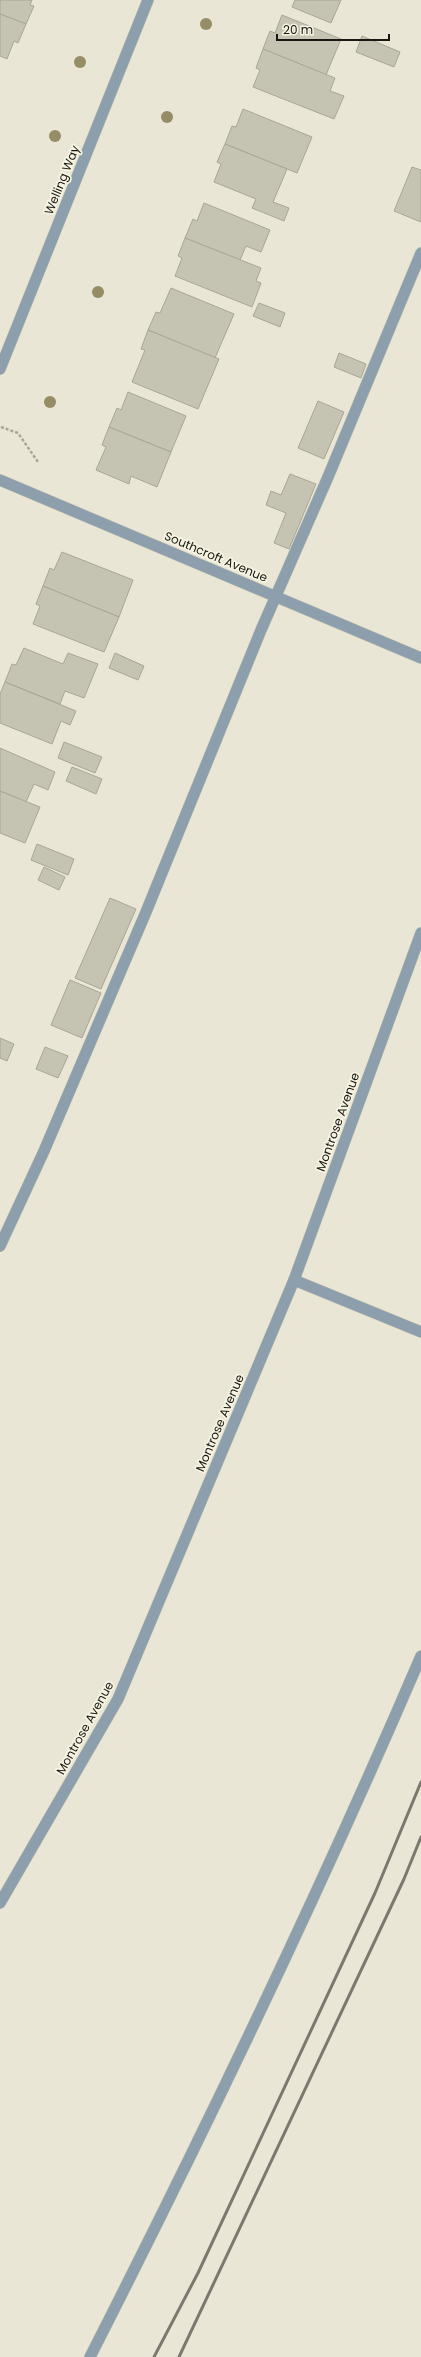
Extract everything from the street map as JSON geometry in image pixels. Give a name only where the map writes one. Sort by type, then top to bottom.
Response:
[{"type":"street","name":"Welling Way","points":[[0,369],[148,0]]},
{"type":"street","points":[[0,1246],[44,1151],[146,912],[276,596],[328,477],[421,253]]},
{"type":"street","name":"Southcroft Avenue","points":[[0,480],[421,658]]},
{"type":"street","name":"Montrose Avenue","points":[[0,1902],[118,1699],[294,1280],[421,933]]},
{"type":"street","points":[[294,1280],[421,1332]]},
{"type":"street","points":[[90,2357],[217,2103],[362,1794],[421,1656]]},
{"type":"path","points":[[1,427],[18,433],[38,462]]},
{"type":"building","points":[[0,0],[32,0],[30,5],[34,6],[26,24],[0,14]]},
{"type":"building","points":[[295,0],[341,0],[331,23],[292,7]]},
{"type":"building","points":[[0,14],[26,24],[18,43],[14,41],[7,59],[0,56]]},
{"type":"building","points":[[282,15],[341,39],[326,75],[263,49],[270,31],[275,33]]},
{"type":"building","points":[[362,36],[400,52],[394,67],[356,52]]},
{"type":"building","points":[[263,49],[335,78],[330,91],[344,96],[334,119],[253,87],[260,70],[256,68]]},
{"type":"building","points":[[243,109],[312,137],[297,173],[225,144],[232,126],[236,127]]},
{"type":"building","points":[[225,144],[287,169],[273,202],[289,208],[284,221],[252,208],[256,199],[214,182],[221,164],[217,162]]},
{"type":"building","points":[[412,167],[421,170],[421,222],[394,211]]},
{"type":"building","points":[[204,203],[270,230],[261,252],[246,246],[240,260],[185,238],[193,219],[197,221]]},
{"type":"building","points":[[185,238],[261,268],[256,281],[261,283],[252,307],[175,276],[182,258],[178,256]]},
{"type":"building","points":[[171,288],[234,314],[215,358],[148,330],[156,312],[160,313]]},
{"type":"building","points":[[259,303],[285,313],[280,327],[253,316]]},
{"type":"building","points":[[148,330],[219,359],[198,409],[132,382],[145,350],[141,349]]},
{"type":"building","points":[[339,353],[366,364],[361,378],[334,367]]},
{"type":"building","points":[[128,392],[186,416],[171,452],[109,427],[117,408],[121,410]]},
{"type":"building","points":[[318,401],[344,412],[324,459],[298,448]]},
{"type":"building","points":[[109,427],[171,452],[157,487],[131,476],[129,484],[96,470],[106,447],[102,445]]},
{"type":"building","points":[[290,474],[316,484],[289,549],[274,543],[286,513],[266,505],[271,491],[281,495]]},
{"type":"building","points":[[62,552],[133,580],[119,617],[43,586],[50,568],[54,570]]},
{"type":"building","points":[[43,586],[119,617],[104,652],[33,624],[40,606],[36,604]]},
{"type":"building","points":[[24,648],[63,664],[68,653],[98,664],[84,698],[65,691],[60,704],[5,682],[12,664],[16,665]]},
{"type":"building","points":[[115,653],[144,666],[138,680],[109,668]]},
{"type":"building","points":[[5,682],[76,711],[70,725],[61,721],[52,744],[0,723],[0,694]]},
{"type":"building","points":[[64,742],[102,757],[95,773],[58,758]]},
{"type":"building","points":[[0,748],[55,772],[48,790],[34,784],[26,802],[0,791]]},
{"type":"building","points":[[72,767],[102,779],[96,794],[66,781]]},
{"type":"building","points":[[0,791],[40,807],[25,843],[0,833]]},
{"type":"building","points":[[37,844],[74,859],[68,875],[31,860]]},
{"type":"building","points":[[44,867],[65,877],[59,890],[38,880]]},
{"type":"building","points":[[110,898],[136,909],[101,989],[75,978]]},
{"type":"building","points":[[70,980],[101,993],[82,1038],[51,1025]]},
{"type":"building","points":[[0,1038],[14,1044],[7,1061],[0,1058]]},
{"type":"building","points":[[45,1047],[68,1056],[58,1078],[36,1069]]},
{"type":"railway","points":[[154,2357],[198,2273],[375,1893],[421,1782]]},
{"type":"railway","points":[[179,2357],[404,1879],[421,1837]]}]
